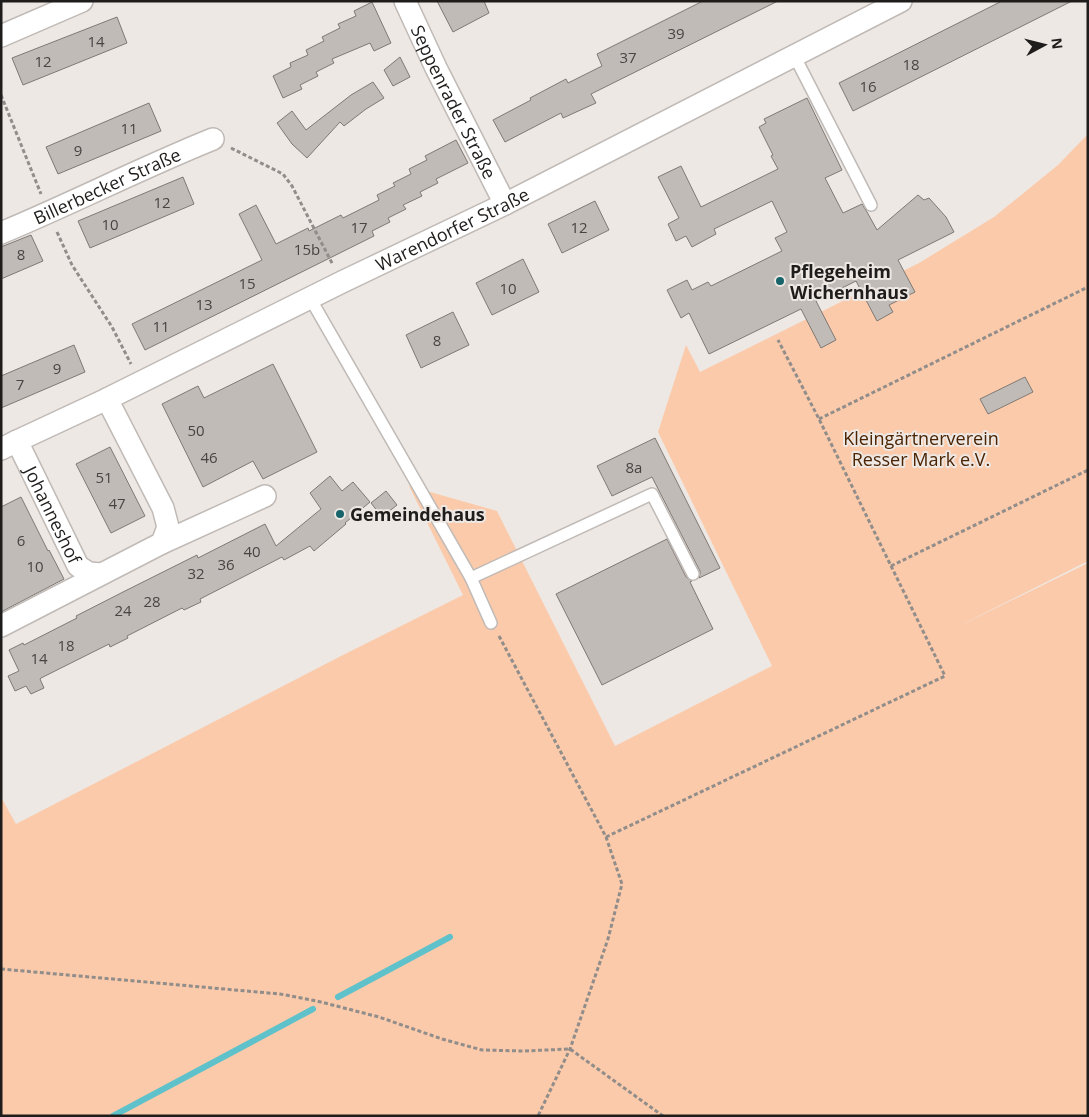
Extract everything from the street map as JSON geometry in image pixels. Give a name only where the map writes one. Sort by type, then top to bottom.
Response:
[{"type":"street","points":[[1,36],[82,1]]},
{"type":"street","name":"Seppenrader Straße","points":[[405,1],[436,68],[505,204]]},
{"type":"street","name":"Warendorfer Straße","points":[[9,445],[505,204],[901,1]]},
{"type":"street","name":"Billerbecker Straße","points":[[1,233],[213,139]]},
{"type":"street","points":[[107,399],[163,508],[168,527],[162,543]]},
{"type":"street","name":"Johanneshof","points":[[9,445],[78,566],[89,573],[101,574]]},
{"type":"street","name":"Johanneshof","points":[[1,626],[162,543],[265,496]]},
{"type":"lane","points":[[794,56],[871,205]]},
{"type":"lane","points":[[310,298],[471,578],[491,622]]},
{"type":"lane","points":[[471,578],[652,494],[693,574]]},
{"type":"path","points":[[1,95],[72,265],[112,327],[140,382]]},
{"type":"path","points":[[213,139],[283,174],[292,186],[342,282]]},
{"type":"path","points":[[819,419],[1088,287]]},
{"type":"path","points":[[606,837],[945,676],[819,419],[778,340]]},
{"type":"path","points":[[891,566],[1088,470]]},
{"type":"path","points":[[491,622],[606,837],[622,884],[608,939],[570,1049],[538,1116]]},
{"type":"path","points":[[1,969],[280,994],[380,1017],[442,1039],[482,1050],[570,1049],[663,1116]]},
{"type":"green space","name":"Kleingärtnerverein Resser Mark e.V.","points":[[1088,134],[1088,561],[949,631],[1088,563],[1088,1116],[1,1116],[1,797],[16,824],[463,595],[409,486],[497,511],[615,746],[772,666],[658,432],[686,345],[700,372],[919,263],[994,217],[1058,165]]},
{"type":"building","points":[[437,1],[484,1],[489,13],[453,32]]},
{"type":"building","points":[[703,1],[778,1],[591,94],[596,103],[563,118],[561,113],[505,142],[493,120],[566,79],[568,83],[602,66],[597,54]]},
{"type":"building","points":[[1002,1],[1072,1],[853,111],[839,83]]},
{"type":"building","points":[[372,2],[391,43],[374,51],[370,43],[332,59],[334,63],[316,72],[318,76],[300,85],[302,89],[283,98],[273,76],[291,67],[290,63],[308,55],[306,50],[324,41],[322,37],[340,28],[338,24],[356,16],[354,11]]},
{"type":"building","points":[[117,17],[127,43],[23,85],[12,58]]},
{"type":"building","points":[[400,57],[410,77],[393,86],[384,70]]},
{"type":"building","points":[[373,82],[384,98],[344,126],[340,122],[307,158],[292,144],[277,123],[292,111],[306,130],[351,95]]},
{"type":"building","points":[[807,98],[842,170],[825,178],[843,213],[862,204],[877,230],[918,195],[924,200],[929,198],[946,217],[954,232],[898,260],[915,292],[889,305],[893,312],[877,321],[856,281],[816,301],[836,340],[821,348],[801,309],[709,354],[689,313],[681,318],[667,290],[687,280],[692,290],[708,282],[711,286],[782,251],[775,238],[787,232],[772,201],[714,229],[716,234],[692,247],[686,236],[676,241],[668,224],[679,218],[658,177],[681,166],[701,207],[778,169],[759,127],[766,123],[764,119]]},
{"type":"building","points":[[149,103],[161,131],[58,174],[46,147]]},
{"type":"building","points":[[456,140],[468,163],[436,179],[438,183],[420,192],[422,196],[403,205],[406,209],[388,218],[390,222],[372,231],[374,236],[145,350],[132,324],[262,260],[239,214],[256,205],[276,244],[308,228],[309,231],[341,215],[343,218],[379,200],[377,195],[395,186],[393,183],[411,174],[409,169],[427,160],[425,156]]},
{"type":"building","points":[[183,177],[194,204],[90,248],[78,221]]},
{"type":"building","points":[[595,201],[609,230],[562,253],[548,224]]},
{"type":"building","points":[[31,235],[43,261],[1,279],[1,247]]},
{"type":"building","points":[[523,259],[539,292],[492,315],[476,283]]},
{"type":"building","points":[[453,312],[469,345],[421,368],[406,335]]},
{"type":"building","points":[[74,345],[85,372],[1,408],[1,376]]},
{"type":"building","points":[[273,364],[317,452],[263,479],[253,461],[203,487],[162,404],[198,386],[204,398]]},
{"type":"building","points":[[1025,377],[1033,392],[988,414],[980,399]]},
{"type":"building","points":[[655,438],[720,568],[699,578],[700,571],[652,477],[612,496],[597,466]]},
{"type":"building","points":[[110,447],[145,516],[111,533],[76,464]]},
{"type":"building","points":[[330,476],[342,491],[353,482],[370,502],[314,551],[310,546],[284,560],[282,557],[200,599],[201,602],[184,610],[182,608],[127,636],[128,638],[110,647],[109,644],[41,678],[44,688],[31,694],[26,686],[15,691],[8,676],[19,671],[9,650],[23,643],[24,645],[77,618],[76,616],[197,555],[198,558],[265,524],[276,546],[321,509],[310,493]]},
{"type":"building","points":[[386,491],[397,505],[382,517],[371,503]]},
{"type":"building","points":[[21,497],[64,579],[1,612],[1,507]]},
{"type":"building","points":[[667,539],[686,577],[692,581],[690,582],[713,629],[602,685],[556,594]]},
{"type":"waterway","points":[[338,997],[450,937]]},
{"type":"waterway","points":[[113,1116],[313,1009]]},
{"type":"place","name":"Pflegeheim Wichernhaus","points":[[780,281]]},
{"type":"place","name":"Gemeindehaus","points":[[340,514]]}]
